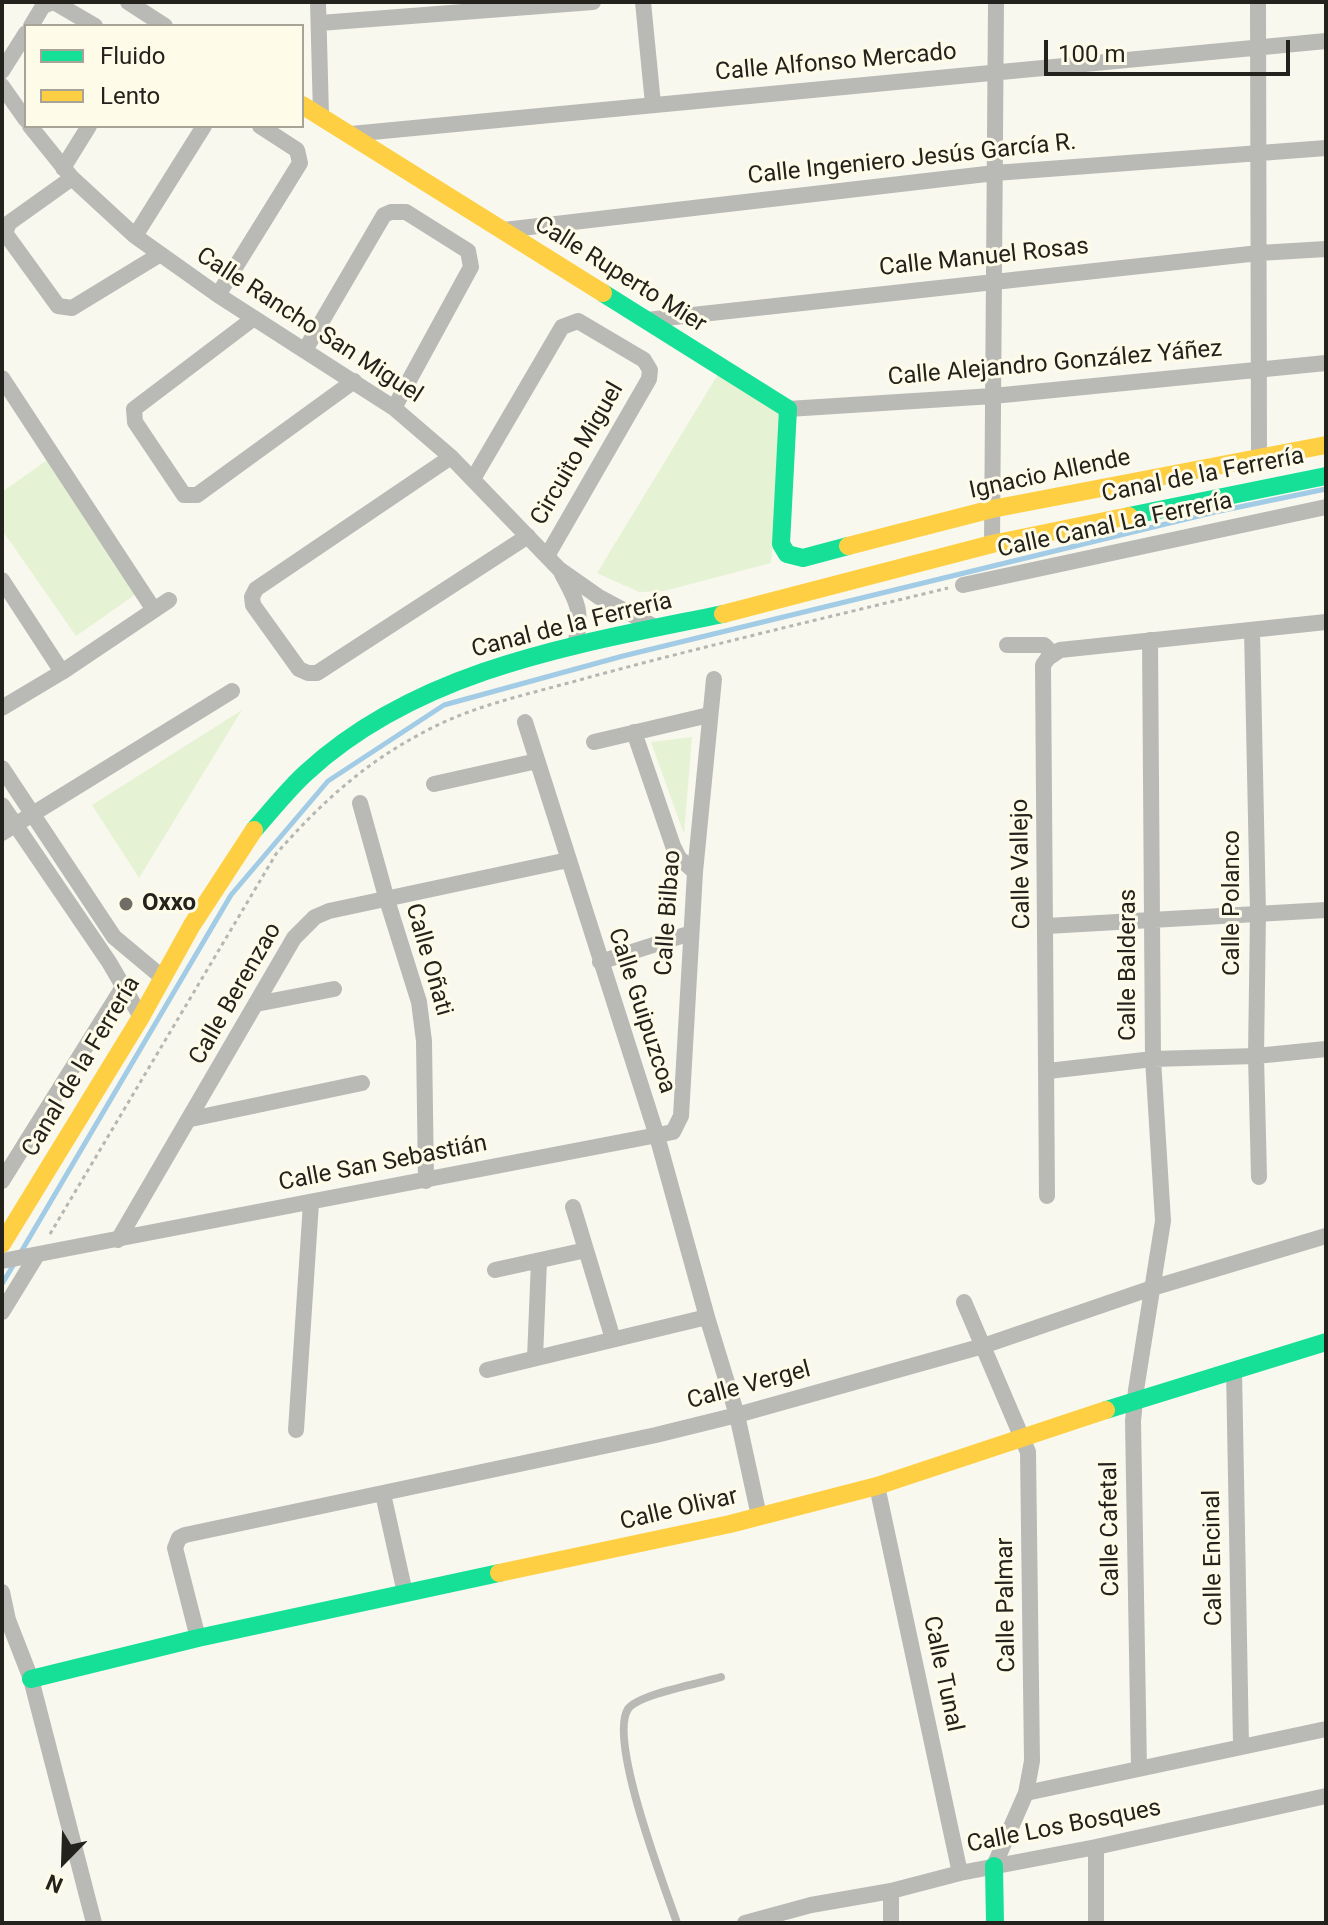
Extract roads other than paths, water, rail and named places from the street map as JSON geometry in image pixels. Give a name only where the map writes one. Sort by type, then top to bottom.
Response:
[{"type":"street","points":[[32,24],[43,6],[53,2],[92,24]]},
{"type":"street","points":[[128,2],[162,24]]},
{"type":"street","points":[[318,2],[321,115]]},
{"type":"street","points":[[320,23],[593,2]]},
{"type":"street","points":[[643,2],[653,104]]},
{"type":"street","points":[[992,544],[996,2]]},
{"type":"street","points":[[1258,2],[1259,457]]},
{"type":"street","points":[[2,71],[24,36]]},
{"type":"street","name":"Calle Alfonso Mercado","points":[[351,134],[1326,41]]},
{"type":"street","points":[[4,92],[24,117]]},
{"type":"street","name":"Calle Ruperto Mier","points":[[304,106],[788,409]]},
{"type":"street","name":"Calle Rancho San Miguel","points":[[32,128],[68,173],[159,255],[394,408],[451,457],[559,569],[578,601],[581,621],[575,645]]},
{"type":"street","points":[[88,128],[68,173],[9,223],[5,233],[58,306],[72,308],[159,255]]},
{"type":"street","points":[[135,236],[203,128]]},
{"type":"street","points":[[218,295],[300,163],[297,150],[263,128]]},
{"type":"street","name":"Calle Ingeniero Jesús García R.","points":[[504,230],[995,173],[1326,148]]},
{"type":"street","points":[[305,350],[384,215],[406,212],[468,251],[471,267],[394,408]]},
{"type":"street","name":"Calle Manuel Rosas","points":[[647,320],[1259,253],[1326,249]]},
{"type":"street","points":[[254,318],[134,409],[135,422],[184,495],[197,495],[354,381]]},
{"type":"street","name":"Circuito Miguel","points":[[473,479],[562,327],[578,321],[644,360],[650,370],[649,379],[547,556]]},
{"type":"street","name":"Calle Alejandro González Yáñez","points":[[788,409],[993,396],[1326,363]]},
{"type":"street","points":[[2,378],[154,610]]},
{"type":"street","name":"Ignacio Allende","points":[[788,409],[781,544],[787,554],[803,558],[992,509],[1326,445]]},
{"type":"street","points":[[451,457],[256,589],[252,597],[253,605],[299,669],[317,673],[528,536]]},
{"type":"street","name":"Canal de la Ferrería","points":[[2,1244],[249,836],[286,793],[364,728],[439,687],[485,670],[575,645],[778,600],[992,544],[1326,476]]},
{"type":"street","name":"Calle Canal La Ferrería","points":[[963,585],[1326,507]]},
{"type":"street","name":"Calle Rancho San Miguel","points":[[559,569],[599,597],[657,628]]},
{"type":"street","points":[[2,580],[62,672]]},
{"type":"street","points":[[2,708],[169,600]]},
{"type":"street","points":[[1007,645],[1044,645],[1050,655],[1060,650],[1326,622]]},
{"type":"street","name":"Calle Polanco","points":[[1252,630],[1259,1177]]},
{"type":"street","name":"Calle Balderas","points":[[1150,640],[1153,1059],[1163,1221],[1152,1288]]},
{"type":"street","name":"Calle Vallejo","points":[[1047,1196],[1043,673],[1050,655]]},
{"type":"street","name":"Calle Bilbao","points":[[657,1136],[673,1132],[681,1116],[695,872],[714,679]]},
{"type":"street","points":[[9,829],[232,691]]},
{"type":"street","points":[[594,742],[709,715]]},
{"type":"street","name":"Calle Guipuzcoa","points":[[525,722],[657,1136],[737,1415],[759,1516]]},
{"type":"street","points":[[634,732],[673,846],[679,858],[695,872]]},
{"type":"street","points":[[434,784],[537,761]]},
{"type":"street","points":[[2,768],[114,937],[163,978]]},
{"type":"street","name":"Calle Oñati","points":[[360,803],[419,1002],[426,1181]]},
{"type":"street","points":[[2,805],[9,829],[123,987],[141,1017]]},
{"type":"street","name":"Calle Berenzao","points":[[118,1240],[294,938],[315,917],[329,911],[568,860]]},
{"type":"street","points":[[1047,926],[1326,910]]},
{"type":"street","points":[[600,962],[691,933]]},
{"type":"street","points":[[2,1181],[123,987]]},
{"type":"street","points":[[256,1004],[334,989]]},
{"type":"street","points":[[1048,1071],[1153,1059],[1256,1056],[1326,1049]]},
{"type":"street","points":[[191,1119],[362,1083]]},
{"type":"street","name":"Calle San Sebastián","points":[[2,1261],[657,1136]]},
{"type":"street","points":[[296,1430],[311,1203]]},
{"type":"street","points":[[573,1207],[613,1339]]},
{"type":"street","name":"Calle Vergel","points":[[198,1638],[175,1548],[185,1535],[737,1415],[983,1346],[1152,1288],[1326,1236]]},
{"type":"street","points":[[495,1270],[586,1250]]},
{"type":"street","points":[[2,1312],[37,1255]]},
{"type":"street","points":[[535,1358],[539,1261]]},
{"type":"street","name":"Calle Cafetal","points":[[1139,1769],[1135,1400],[1152,1288]]},
{"type":"street","name":"Calle Palmar","points":[[964,1302],[1024,1438],[1029,1468],[1032,1761],[1026,1793],[994,1866]]},
{"type":"street","points":[[487,1370],[707,1317]]},
{"type":"street","name":"Calle Olivar","points":[[31,1679],[198,1638],[701,1532],[877,1486],[1135,1400],[1326,1342]]},
{"type":"street","name":"Calle Encinal","points":[[1234,1370],[1241,1746]]},
{"type":"street","name":"Calle Tunal","points":[[877,1486],[960,1873]]},
{"type":"street","points":[[383,1494],[405,1593]]},
{"type":"street","points":[[2,1592],[8,1620],[31,1679],[94,1923]]},
{"type":"street","points":[[1026,1793],[1326,1729]]},
{"type":"street","name":"Calle Los Bosques","points":[[745,1923],[811,1905],[891,1891],[960,1873],[1096,1847],[1326,1796]]},
{"type":"street","points":[[1096,1847],[1096,1923]]},
{"type":"street","points":[[994,1866],[995,1923]]},
{"type":"street","points":[[891,1891],[891,1923]]},
{"type":"street","points":[[811,1905],[811,1923]]},
{"type":"lane","points":[[677,1923],[648,1840],[627,1761],[624,1721],[629,1707],[643,1699],[721,1677]]},
{"type":"waterway","points":[[21,1252],[231,895],[328,781],[444,705],[623,656],[1215,512],[1326,489]]},
{"type":"waterway","points":[[2,1284],[14,1264]]},
{"type":"place","name":"Oxxo","points":[[126,904]]}]
